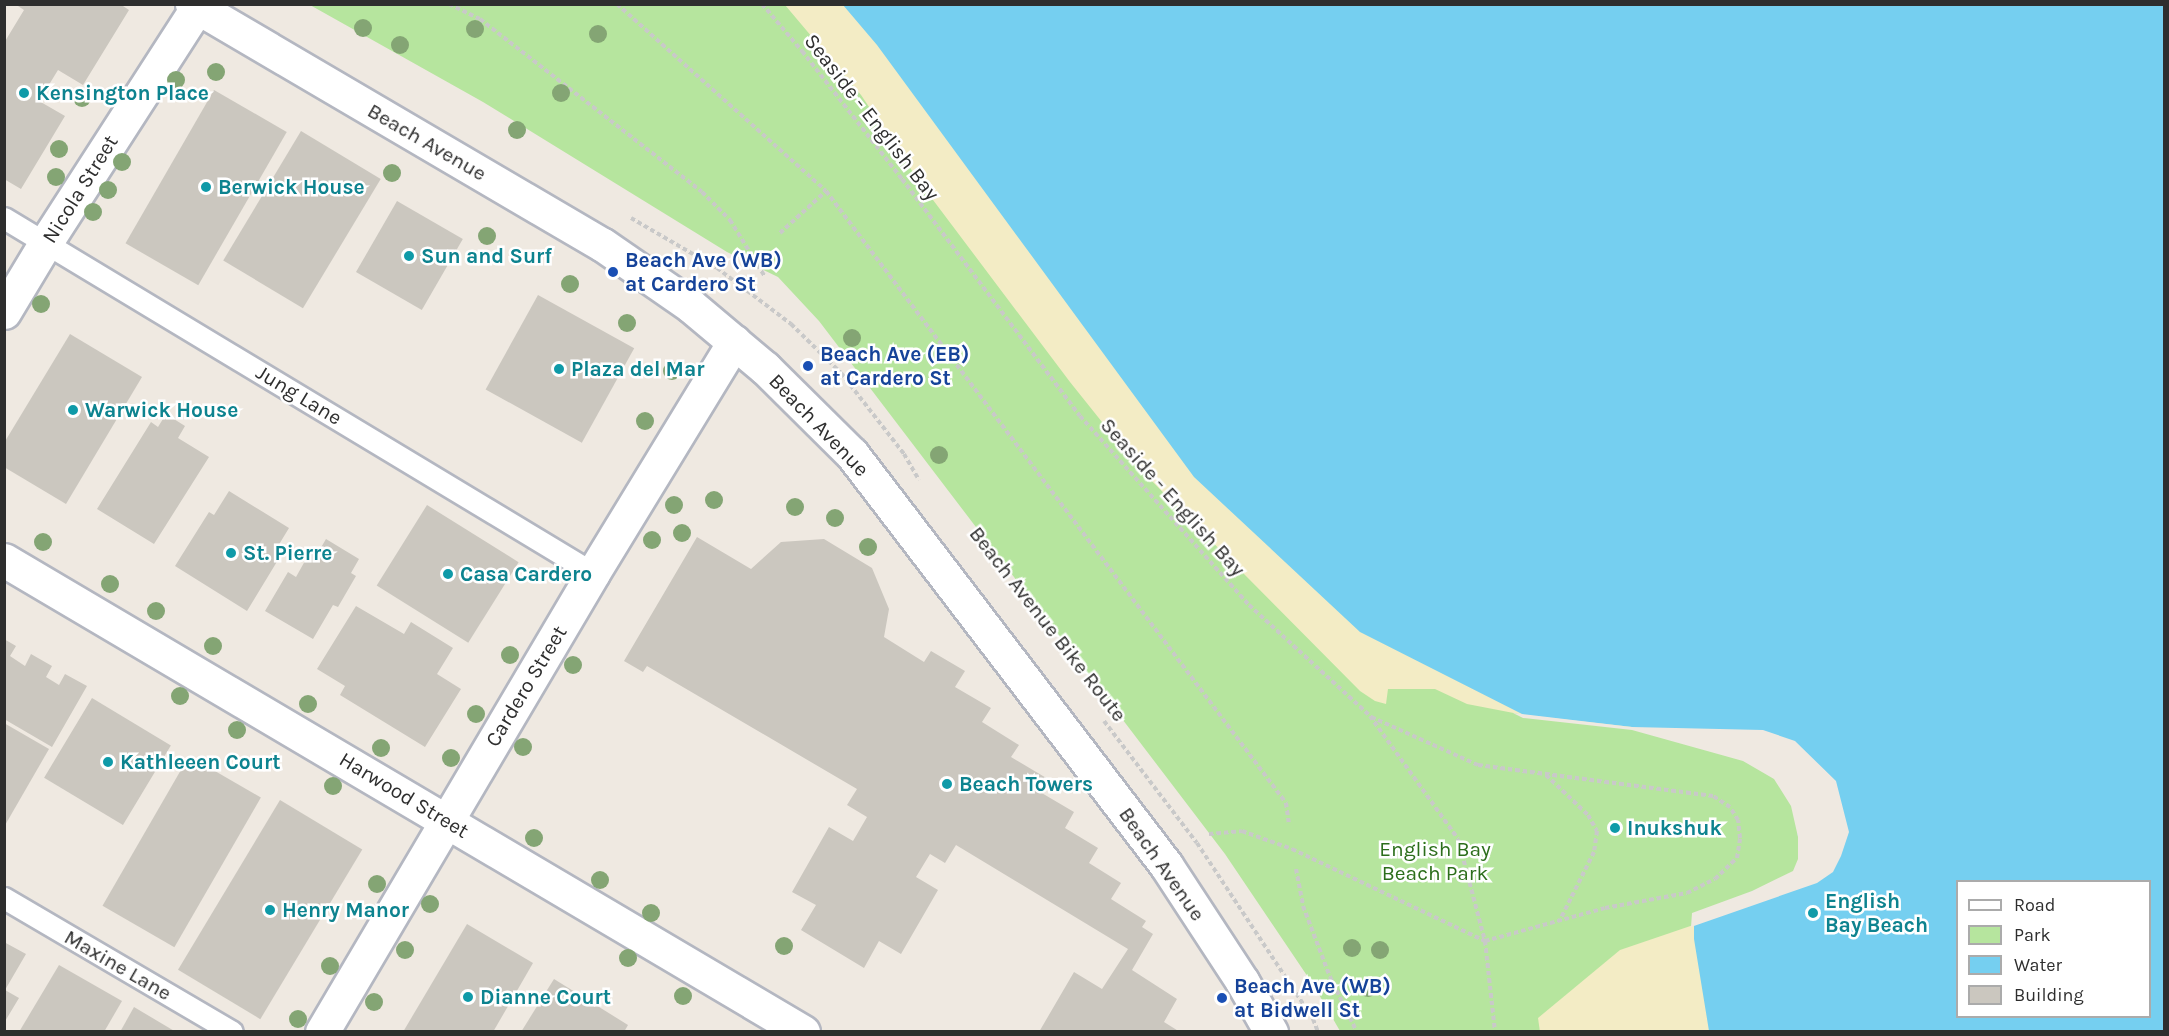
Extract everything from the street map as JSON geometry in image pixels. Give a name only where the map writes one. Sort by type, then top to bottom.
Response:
[{"type":"street","name":"Nicola Street","points":[[4,312],[195,6]]},
{"type":"street","name":"Beach Avenue","points":[[195,6],[603,245],[691,306],[771,374],[852,454],[1166,865],[1242,981],[1271,1032]]},
{"type":"street","name":"Cardero Street","points":[[322,1032],[593,573],[734,342]]},
{"type":"street","name":"Harwood Street","points":[[4,560],[803,1032]]},
{"type":"lane","name":"Jung Lane","points":[[4,218],[593,573]]},
{"type":"lane","name":"Maxine Lane","points":[[4,898],[232,1032]]},
{"type":"path","points":[[449,4],[480,19],[702,192],[730,220],[765,277]]},
{"type":"path","points":[[617,4],[826,191],[1286,802],[1289,824]]},
{"type":"path","name":"Seaside - English Bay","points":[[762,4],[802,51],[895,170],[1080,416],[1249,605],[1370,716],[1458,839],[1485,941],[1496,1032]]},
{"type":"path","points":[[780,233],[826,191]]},
{"type":"path","points":[[717,268],[791,324],[841,373],[904,454],[922,485]]},
{"type":"path","points":[[1209,834],[1242,831],[1292,849],[1485,941],[1605,908],[1664,899],[1704,886],[1723,873],[1737,858],[1739,827],[1730,807],[1713,796],[1478,765],[1370,716]]},
{"type":"path","name":"Beach Avenue Bike Route","points":[[1101,718],[1197,843],[1313,1018],[1318,1032]]},
{"type":"path","points":[[1546,774],[1588,815],[1597,831],[1594,852],[1560,920]]},
{"type":"path","points":[[1296,869],[1303,906],[1314,936],[1357,1032]]},
{"type":"green space","name":"English Bay Beach Park","points":[[310,5],[843,5],[1632,727],[1744,759],[1776,777],[1794,805],[1801,860],[1709,1031],[1340,1031],[1314,986],[1225,854],[819,321],[778,277],[727,252],[483,102]]},
{"type":"sand","points":[[785,5],[920,5],[1632,727],[1524,715],[1467,704],[1435,689],[1388,689],[1386,704],[1375,701],[1360,691],[1138,467],[1070,382],[921,184],[861,95]]},
{"type":"sand","name":"English Bay Beach","points":[[1817,883],[1936,1031],[1540,1032],[1538,1018],[1620,950]]},
{"type":"water","points":[[843,5],[2164,5],[2164,1031],[1709,1031],[1694,939],[1694,916],[1795,873],[1801,860],[1794,805],[1776,777],[1744,759],[1632,727],[1524,715],[1360,632],[1194,477],[877,45]]},
{"type":"pier","points":[[1513,713],[1632,727],[1763,730],[1795,741],[1836,781],[1849,832],[1841,856],[1833,872],[1817,883],[1691,927],[1692,913],[1752,891],[1793,871],[1798,859],[1798,837],[1791,806],[1774,779],[1743,761],[1632,730],[1523,718]]},
{"type":"building","name":"Kensington Place","points":[[15,4],[120,4],[129,10],[83,85],[58,70],[39,101],[65,116],[21,189],[4,179],[4,43],[24,10]]},
{"type":"building","name":"Berwick House","points":[[214,90],[287,132],[198,285],[126,243]]},
{"type":"building","points":[[301,131],[381,179],[303,308],[223,260]]},
{"type":"building","name":"Sun and Surf","points":[[397,201],[463,239],[422,310],[356,272]]},
{"type":"building","name":"Plaza del Mar","points":[[538,295],[634,348],[582,443],[486,389]]},
{"type":"building","name":"Warwick House","points":[[70,334],[142,377],[66,504],[4,467],[4,443]]},
{"type":"building","points":[[166,414],[185,426],[178,438],[209,457],[154,544],[97,509],[151,422],[158,427]]},
{"type":"building","name":"St. Pierre","points":[[229,491],[289,528],[275,551],[281,555],[247,611],[175,566],[209,512],[214,515]]},
{"type":"building","name":"Casa Cardero","points":[[427,505],[519,562],[468,643],[377,586]]},
{"type":"building","name":"Beach Towers","points":[[697,537],[751,569],[781,542],[824,539],[872,568],[889,609],[884,637],[924,662],[931,651],[965,671],[955,687],[991,708],[982,722],[1019,745],[1011,757],[1048,779],[1040,792],[1074,812],[1065,828],[1098,848],[1089,863],[1121,883],[1111,899],[1146,921],[1142,927],[1153,934],[1132,970],[1177,999],[1164,1022],[1180,1032],[1039,1032],[1074,972],[1102,989],[1128,949],[956,845],[945,863],[930,854],[916,877],[938,890],[901,954],[879,941],[864,968],[801,930],[816,905],[792,892],[829,827],[853,841],[867,817],[847,805],[857,789],[647,666],[643,672],[624,661]]},
{"type":"building","points":[[326,539],[359,559],[351,573],[356,576],[338,607],[333,605],[313,639],[265,611],[288,572],[296,577],[310,552],[316,556]]},
{"type":"building","points":[[356,606],[404,634],[411,622],[453,648],[437,674],[461,689],[425,747],[340,695],[345,686],[317,669]]},
{"type":"building","points":[[4,639],[16,646],[10,656],[25,666],[31,654],[52,666],[46,677],[59,685],[65,674],[87,686],[52,747],[4,719]]},
{"type":"building","name":"Kathleeen Court","points":[[92,698],[171,745],[123,825],[44,778]]},
{"type":"building","points":[[4,723],[49,749],[4,827]]},
{"type":"building","points":[[189,756],[261,798],[174,947],[102,906]]},
{"type":"building","name":"Henry Manor","points":[[280,800],[362,849],[260,1019],[178,970]]},
{"type":"building","name":"Dianne Court","points":[[467,924],[533,963],[493,1032],[403,1032]]},
{"type":"building","points":[[4,942],[26,954],[5,990],[19,998],[4,1023]]},
{"type":"building","points":[[59,965],[122,1001],[104,1032],[19,1032]]},
{"type":"building","points":[[554,979],[628,1025],[624,1032],[521,1032]]},
{"type":"building","points":[[134,1007],[176,1032],[120,1032]]},
{"type":"place","name":"Kensington Place","points":[[24,93]]},
{"type":"place","name":"Berwick House","points":[[206,187]]},
{"type":"place","name":"Sun and Surf","points":[[409,256]]},
{"type":"place","name":"Beach Ave (WB) at Cardero St","points":[[613,272]]},
{"type":"place","name":"Beach Ave (EB) at Cardero St","points":[[808,366]]},
{"type":"place","name":"Plaza del Mar","points":[[559,369]]},
{"type":"place","name":"Warwick House","points":[[73,410]]},
{"type":"place","name":"St. Pierre","points":[[231,553]]},
{"type":"place","name":"Casa Cardero","points":[[448,574]]},
{"type":"place","name":"Kathleeen Court","points":[[108,762]]},
{"type":"place","name":"Beach Towers","points":[[947,784]]},
{"type":"place","name":"Inukshuk","points":[[1615,828]]},
{"type":"place","name":"Henry Manor","points":[[270,910]]},
{"type":"place","name":"English Bay Beach","points":[[1813,913]]},
{"type":"place","name":"Dianne Court","points":[[468,997]]},
{"type":"place","name":"Beach Ave (WB) at Bidwell St","points":[[1222,998]]}]
